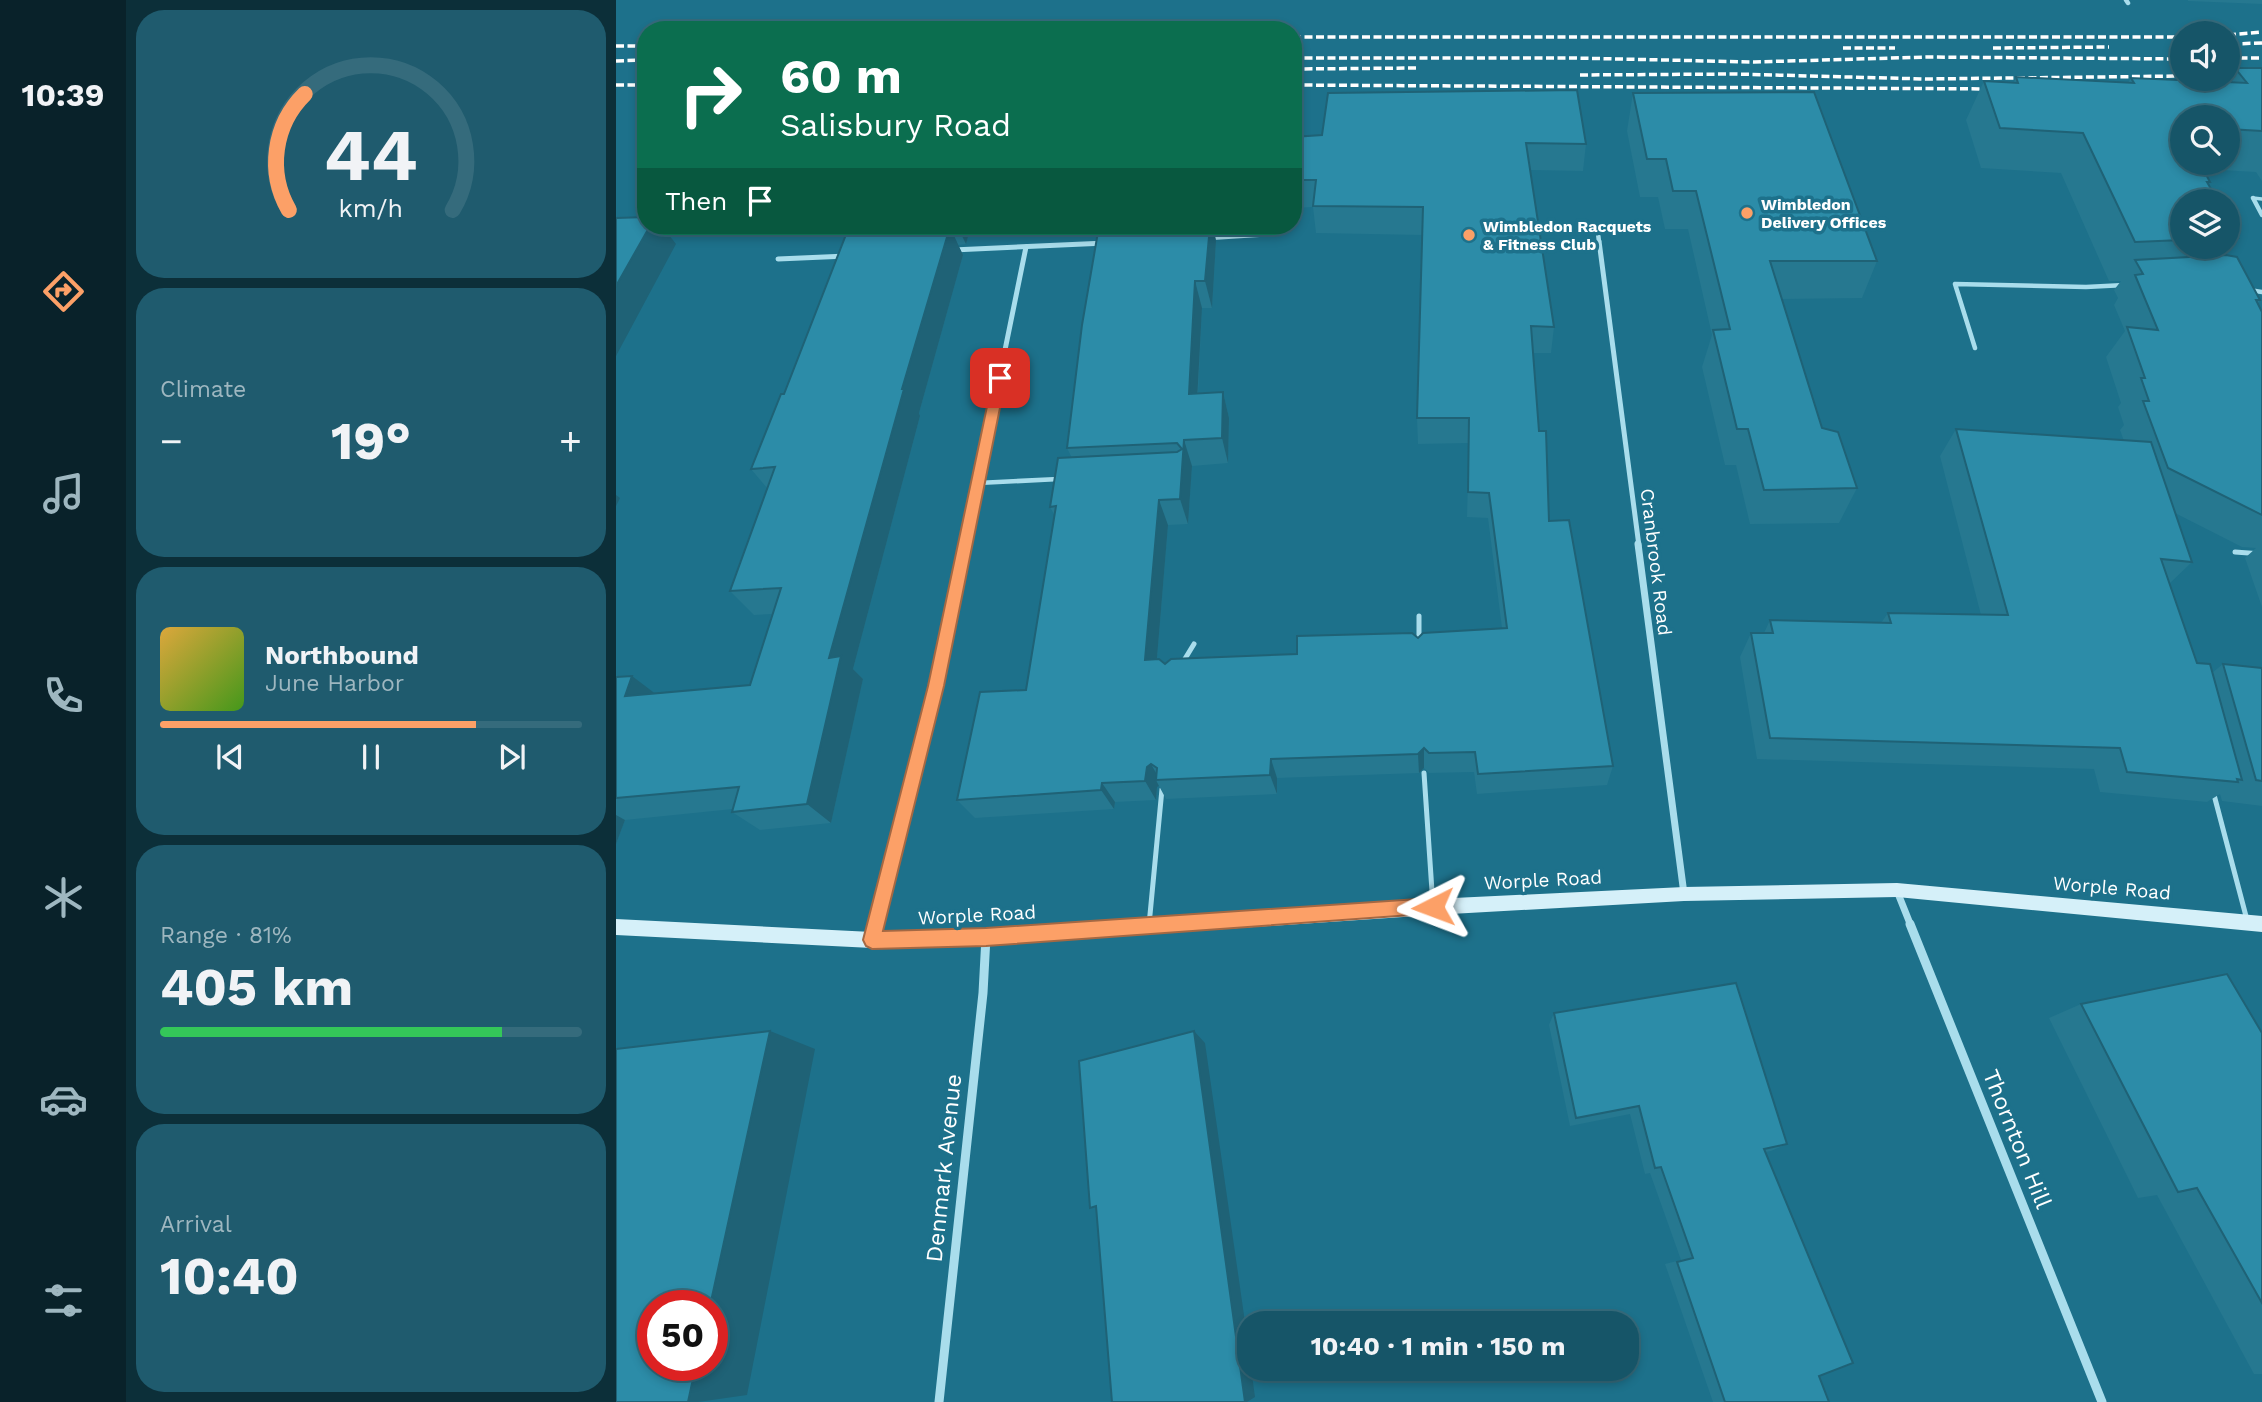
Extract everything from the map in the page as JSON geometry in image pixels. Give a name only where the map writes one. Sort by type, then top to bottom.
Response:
[{"type":"main road","name":"Worple Road","points":[[616,926],[872,940],[986,937],[1433,907],[1684,894],[1897,890],[2255,923]]},
{"type":"street","points":[[2253,198],[2262,215]]},
{"type":"street","name":"Cranbrook Road","points":[[1598,233],[1684,894]]},
{"type":"street","points":[[1201,238],[1254,235]]},
{"type":"street","points":[[943,251],[1118,242]]},
{"type":"street","points":[[872,940],[936,686],[1026,247]]},
{"type":"street","points":[[778,259],[860,255]]},
{"type":"street","name":"Thornton Hill","points":[[1897,890],[2102,1402]]},
{"type":"street","name":"Denmark Avenue","points":[[939,1402],[983,993],[986,937]]},
{"type":"lane","points":[[2253,198],[2262,199]]},
{"type":"lane","points":[[1975,348],[1955,284],[2086,287],[2138,284]]},
{"type":"lane","points":[[2238,288],[2262,292]]},
{"type":"lane","points":[[978,483],[1061,479]]},
{"type":"lane","points":[[2235,552],[2262,554]]},
{"type":"lane","points":[[1418,655],[1419,616]]},
{"type":"lane","points":[[1180,667],[1194,644]]},
{"type":"lane","points":[[1424,773],[1433,907]]},
{"type":"lane","points":[[1149,925],[1162,789]]},
{"type":"lane","points":[[2213,789],[2255,923]]},
{"type":"building","points":[[2240,68],[2262,68],[2262,131],[2240,130],[2240,105],[2170,105],[2170,175],[2206,175],[2211,189],[2170,189],[2170,241],[2135,242],[2083,133],[2000,128],[1984,81],[2018,83],[2016,77],[2134,83],[2131,78],[2170,80],[2170,91],[2240,91],[2240,83],[2247,83],[2240,74]]},
{"type":"building","points":[[1577,90],[1586,144],[1526,143],[1554,327],[1531,326],[1539,431],[1546,431],[1549,521],[1569,520],[1613,766],[1478,774],[1475,752],[1429,753],[1424,748],[1418,754],[1271,759],[1270,775],[1156,780],[1157,768],[1151,764],[1147,767],[1145,781],[1102,783],[1101,790],[957,800],[980,692],[1026,690],[1056,506],[1050,507],[1058,458],[1177,452],[1182,449],[1177,443],[1067,448],[1082,325],[1097,235],[1209,235],[1205,281],[1195,281],[1189,394],[1223,392],[1222,438],[1184,440],[1180,499],[1159,500],[1145,660],[1159,659],[1165,664],[1171,659],[1297,654],[1297,636],[1412,633],[1418,638],[1423,633],[1507,628],[1489,493],[1468,492],[1469,418],[1417,418],[1423,207],[1313,206],[1316,180],[1302,180],[1302,136],[1322,135],[1328,93]]},
{"type":"building","points":[[1814,92],[1877,261],[1770,261],[1822,428],[1838,432],[1857,488],[1764,490],[1748,429],[1737,429],[1713,330],[1730,329],[1696,191],[1673,191],[1666,159],[1647,159],[1633,93]]},
{"type":"building","points":[[637,217],[637,235],[645,235],[616,286],[616,218]]},
{"type":"building","points":[[846,235],[948,235],[902,389],[829,658],[841,656],[807,804],[732,812],[739,787],[616,798],[616,677],[632,676],[625,696],[750,685],[781,588],[730,591],[775,467],[751,469],[781,394],[784,394]]},
{"type":"building","points":[[2238,259],[2260,300],[2256,300],[2262,312],[2262,515],[2168,468],[2143,401],[2149,401],[2141,378],[2145,378],[2127,327],[2158,330],[2135,275],[2143,274],[2135,260]]},
{"type":"building","points":[[1956,429],[2151,442],[2192,562],[2161,559],[2197,663],[2210,664],[2242,780],[2237,779],[2238,782],[2127,772],[2120,748],[1770,738],[1751,633],[1773,633],[1770,620],[1891,623],[1888,613],[2008,615]]},
{"type":"building","points":[[2223,664],[2262,668],[2262,781],[2256,780]]},
{"type":"building","points":[[2227,974],[2262,1033],[2262,1303],[2197,1188],[2178,1192],[2081,1004]]},
{"type":"building","points":[[1736,983],[1787,1144],[1764,1149],[1853,1363],[1819,1376],[1829,1402],[1725,1402],[1677,1262],[1693,1258],[1661,1167],[1655,1168],[1639,1106],[1576,1118],[1554,1013]]},
{"type":"building","points":[[770,1031],[713,1290],[637,1290],[637,1381],[693,1381],[688,1402],[616,1402],[616,1049]]},
{"type":"building","points":[[1194,1031],[1237,1344],[1237,1381],[1242,1381],[1245,1402],[1112,1402],[1096,1206],[1090,1208],[1079,1061]]},
{"type":"railway","points":[[2240,34],[2262,32]]},
{"type":"railway","points":[[1302,37],[2170,37]]},
{"type":"railway","points":[[2240,44],[2262,43]]},
{"type":"railway","points":[[616,46],[637,46]]},
{"type":"railway","points":[[1993,48],[2109,47]]},
{"type":"railway","points":[[1843,48],[1895,48]]},
{"type":"railway","points":[[1302,58],[1574,58],[1754,62],[1929,57],[2170,59]]},
{"type":"railway","points":[[2240,58],[2262,58]]},
{"type":"railway","points":[[616,61],[637,60]]},
{"type":"railway","points":[[1302,69],[1419,68]]},
{"type":"railway","points":[[1580,75],[1735,74],[1925,79],[2170,76]]},
{"type":"railway","points":[[616,85],[637,85]]},
{"type":"railway","points":[[1302,85],[2000,89]]},
{"type":"place","name":"Wimbledon Delivery Offices","points":[[1747,213]]},
{"type":"place","name":"Wimbledon Racquets & Fitness Club","points":[[1469,235]]},
{"type":"route","points":[[1000,378],[936,686],[904,823],[872,940],[986,937],[1433,907]]}]
